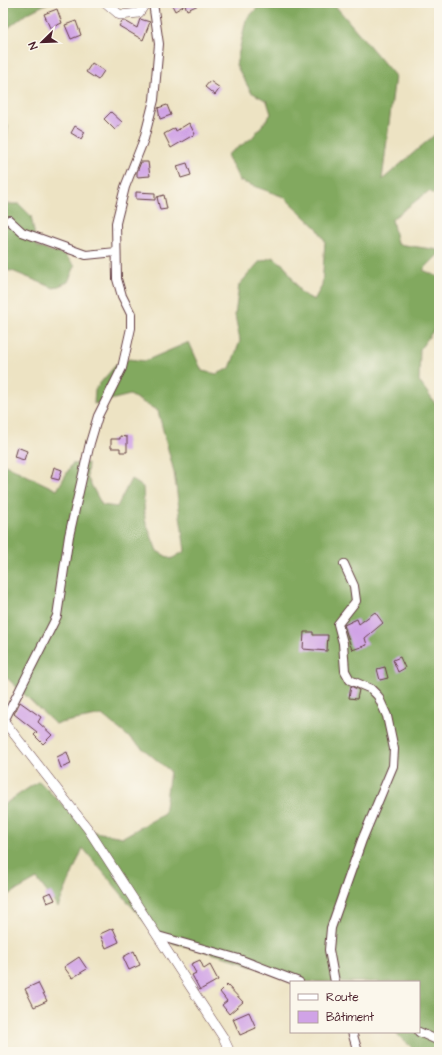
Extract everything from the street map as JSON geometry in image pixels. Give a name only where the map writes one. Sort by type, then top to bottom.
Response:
[{"type":"street","points":[[106,3],[120,15],[139,13],[146,3]]},
{"type":"street","points":[[153,3],[159,44],[154,100],[144,139],[125,187],[116,223],[117,279],[122,296],[131,314],[131,328],[122,368],[98,416],[90,443],[69,536],[57,616],[3,720],[88,828],[223,1037],[230,1052]]},
{"type":"street","points":[[9,220],[22,232],[86,255],[116,252]]},
{"type":"street","points":[[335,981],[329,950],[331,928],[362,840],[393,766],[394,749],[387,716],[378,696],[371,689],[350,680],[345,671],[343,643],[338,624],[356,601],[354,586],[344,564]]},
{"type":"street","points":[[158,936],[239,959],[297,981]]},
{"type":"street","points":[[420,1032],[439,1041]]},
{"type":"street","points":[[352,1033],[358,1052]]},
{"type":"green space","points":[[3,3],[48,3],[26,14],[3,32]]},
{"type":"green space","points":[[262,3],[333,3],[395,76],[382,180],[439,131],[439,197],[429,191],[392,219],[397,244],[439,250],[439,254],[423,270],[439,277],[439,323],[420,349],[419,381],[437,406],[439,406],[439,854],[435,857],[439,888],[439,1052],[417,1052],[395,1033],[420,1033],[420,981],[292,981],[240,961],[159,939],[83,848],[58,907],[37,879],[3,898],[3,805],[39,781],[89,831],[123,837],[164,814],[170,771],[102,715],[55,724],[3,674],[3,464],[57,490],[72,464],[88,463],[87,477],[102,505],[117,507],[131,479],[143,487],[145,520],[157,551],[171,559],[185,551],[174,472],[158,411],[130,395],[94,404],[95,389],[115,366],[129,359],[145,361],[189,342],[202,371],[217,374],[230,368],[240,341],[235,315],[239,285],[259,262],[273,257],[285,266],[301,293],[314,300],[322,286],[325,241],[317,228],[284,197],[240,181],[227,155],[252,138],[271,114],[267,101],[251,92],[236,65],[246,20]]},
{"type":"green space","points":[[3,126],[8,126],[3,162]]},
{"type":"green space","points":[[3,204],[19,204],[31,216],[37,247],[65,255],[75,266],[68,282],[54,288],[12,271],[3,270]]},
{"type":"building","points":[[171,3],[203,3],[187,10],[185,5],[175,11]]},
{"type":"building","points":[[57,9],[62,23],[50,28],[44,14]]},
{"type":"building","points":[[140,19],[150,22],[143,40],[119,26],[122,21],[125,21],[137,28]]},
{"type":"building","points":[[76,21],[81,35],[71,39],[65,25]]},
{"type":"building","points":[[92,63],[104,71],[98,80],[86,72]]},
{"type":"building","points":[[210,81],[220,88],[215,95],[205,87]]},
{"type":"building","points":[[167,105],[171,115],[160,119],[158,108]]},
{"type":"building","points":[[111,112],[122,122],[115,130],[104,119]]},
{"type":"building","points":[[189,123],[195,134],[171,148],[164,134],[175,128],[176,131]]},
{"type":"building","points":[[75,126],[85,132],[81,139],[71,133]]},
{"type":"building","points":[[141,162],[148,162],[150,176],[137,177],[137,172]]},
{"type":"building","points":[[187,163],[191,175],[181,178],[177,166]]},
{"type":"building","points":[[136,192],[155,193],[155,200],[136,199]]},
{"type":"building","points":[[164,195],[167,209],[160,210],[157,197]]},
{"type":"building","points":[[120,436],[127,437],[127,452],[120,452],[120,448],[111,448],[111,439],[120,439]]},
{"type":"building","points":[[17,447],[27,451],[24,460],[14,457]]},
{"type":"building","points":[[54,467],[62,470],[59,480],[51,478]]},
{"type":"building","points":[[375,612],[383,623],[365,638],[367,645],[352,650],[344,625],[357,619],[359,624]]},
{"type":"building","points":[[304,632],[313,632],[313,635],[328,635],[327,651],[303,649]]},
{"type":"building","points":[[400,657],[405,668],[398,672],[393,660]]},
{"type":"building","points":[[385,667],[388,678],[380,680],[377,669]]},
{"type":"building","points":[[351,686],[359,690],[357,699],[349,698]]},
{"type":"building","points":[[20,702],[41,717],[38,722],[52,735],[43,744],[34,735],[37,732],[14,714]]},
{"type":"building","points":[[67,752],[71,764],[61,768],[57,757]]},
{"type":"building","points":[[51,892],[55,900],[47,903],[44,895]]},
{"type":"building","points":[[113,928],[119,942],[106,948],[100,934]]},
{"type":"building","points":[[134,951],[140,965],[129,970],[123,957]]},
{"type":"building","points":[[79,957],[87,969],[72,978],[64,967]]},
{"type":"building","points":[[200,960],[204,969],[210,965],[218,980],[200,990],[192,975],[196,973],[191,964]]},
{"type":"building","points":[[38,983],[47,1001],[34,1007],[25,989]]},
{"type":"building","points":[[227,985],[243,1002],[229,1014],[222,1005],[227,1001],[220,992]]},
{"type":"building","points":[[249,1012],[256,1028],[240,1035],[233,1019]]}]
